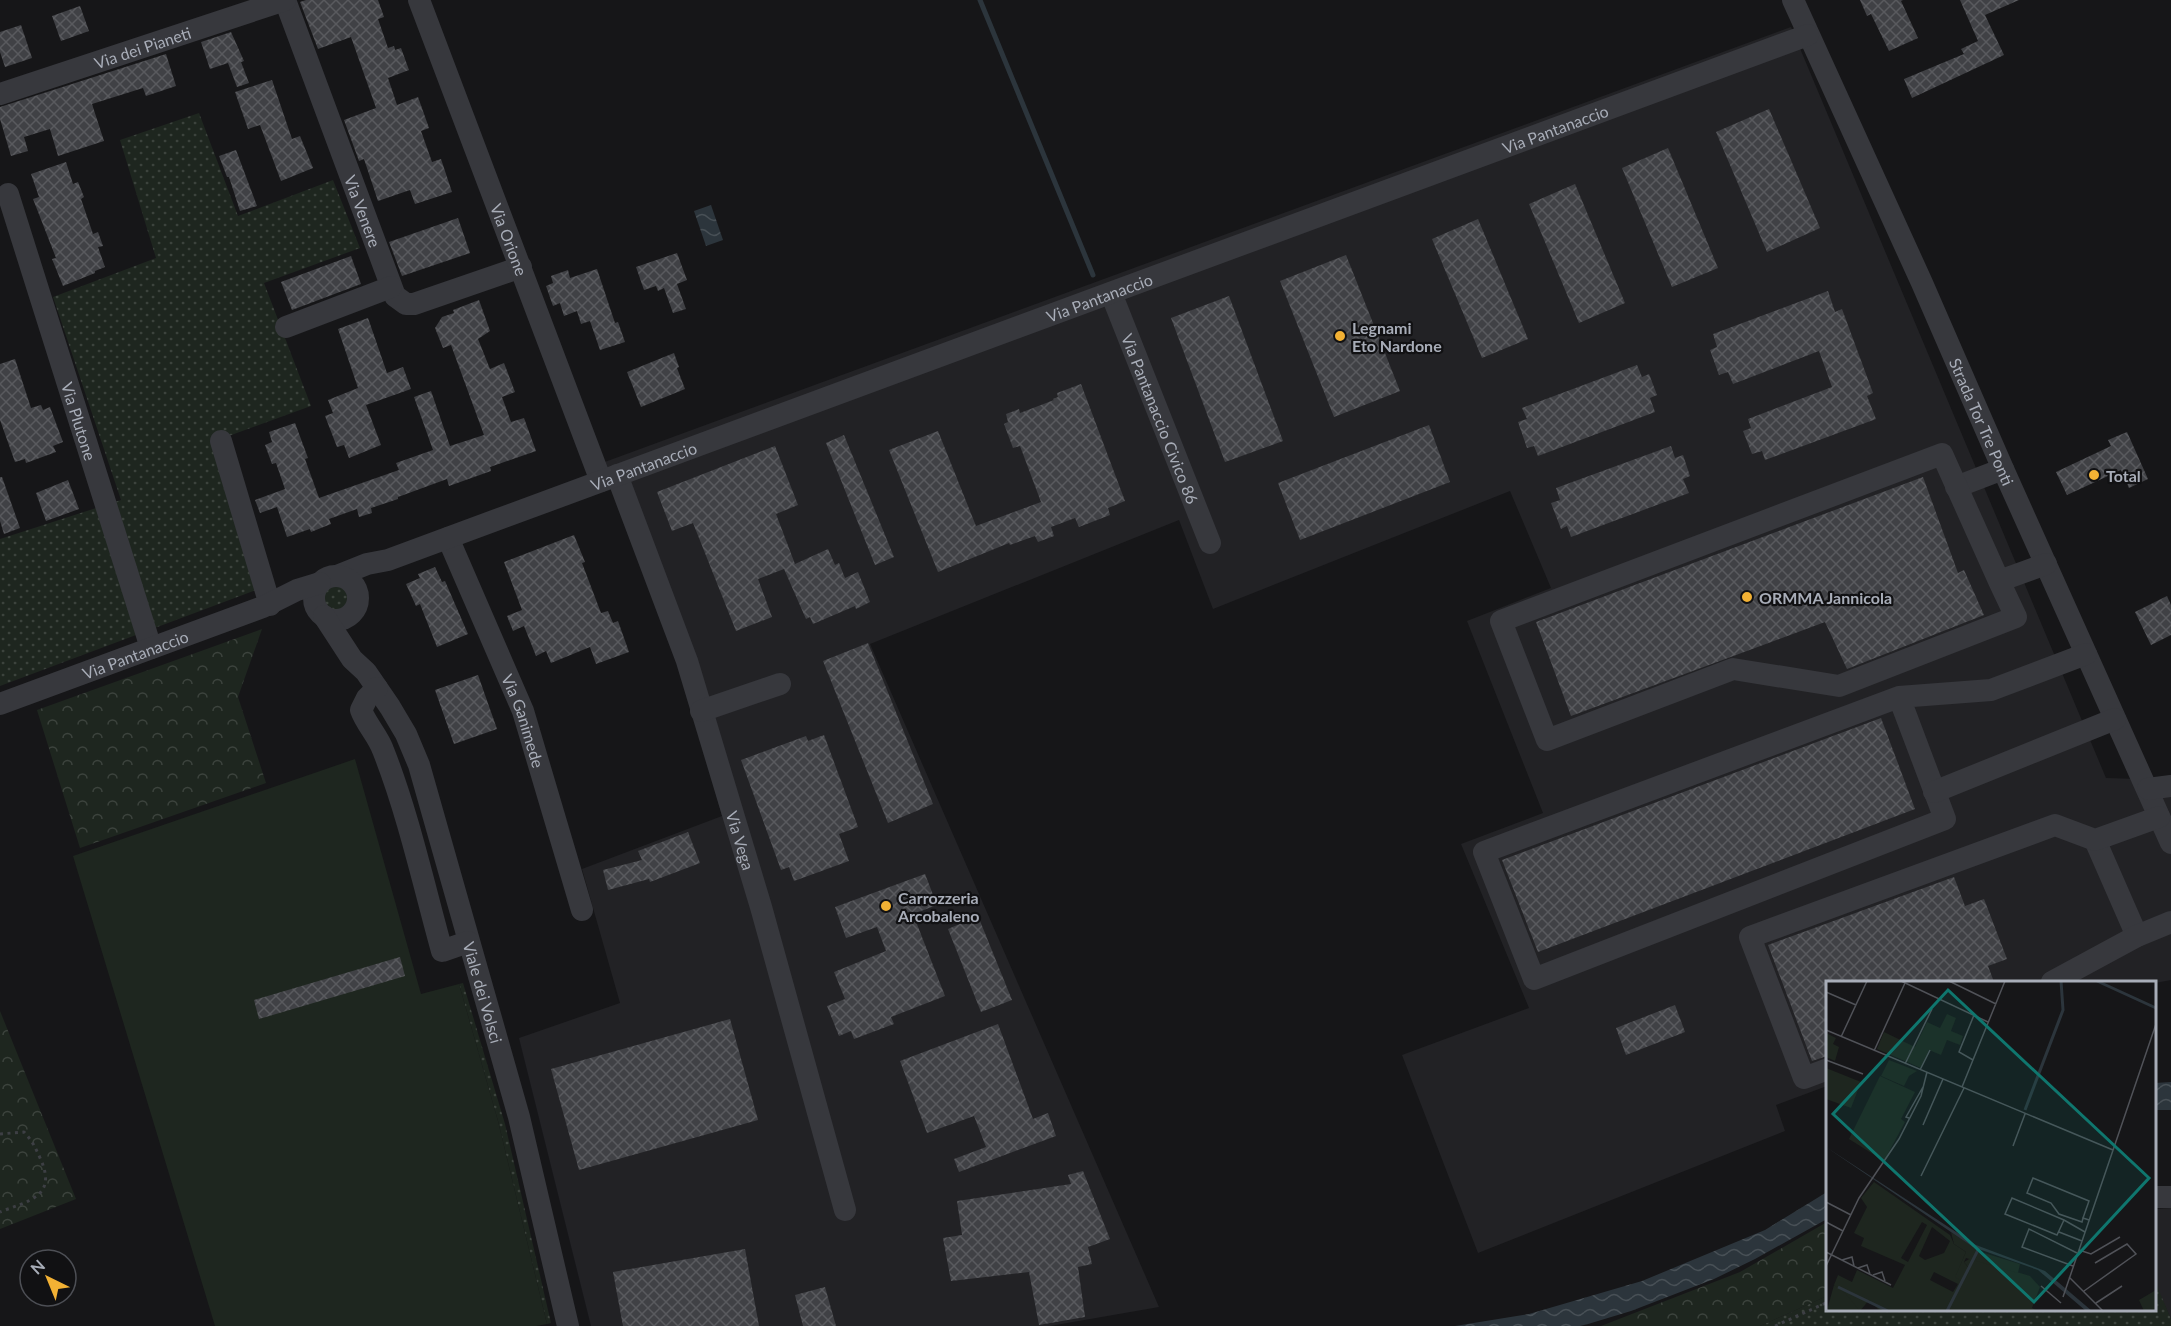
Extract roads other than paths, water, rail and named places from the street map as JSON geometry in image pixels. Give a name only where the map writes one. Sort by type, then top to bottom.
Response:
[{"type":"street","name":"Via dei Pianeti","points":[[0,94],[285,0]]},
{"type":"street","name":"Via Venere","points":[[285,0],[391,287]]},
{"type":"street","name":"Via Orione","points":[[419,0],[521,267],[609,478]]},
{"type":"street","name":"Strada Tor Tre Ponti","points":[[1793,0],[1922,283],[2171,843]]},
{"type":"street","name":"Via Pantanaccio","points":[[0,704],[270,604],[297,590],[367,564],[388,560],[1808,35]]},
{"type":"street","name":"Via Plutone","points":[[8,194],[151,648]]},
{"type":"street","points":[[286,327],[391,287],[398,300],[410,304],[521,267]]},
{"type":"street","name":"Via Pantanaccio Civico 86","points":[[1111,293],[1210,543]]},
{"type":"street","points":[[221,441],[270,604]]},
{"type":"street","points":[[1942,454],[1999,580],[2016,617],[1839,686],[1733,669],[1548,740],[1501,621],[1942,454]]},
{"type":"street","points":[[1956,487],[2003,469]]},
{"type":"street","name":"Via Vega","points":[[609,478],[687,661],[761,907],[845,1210]]},
{"type":"street","name":"Via Ganimede","points":[[447,538],[523,711],[582,910]]},
{"type":"street","name":"Via Pantanaccio","points":[[355,603],[373,573],[388,560]]},
{"type":"street","points":[[1999,580],[2046,564]]},
{"type":"street","points":[[329,580],[351,582],[355,603],[348,616],[336,620],[320,611],[315,593],[329,580]]},
{"type":"street","name":"Viale dei Volsci","points":[[355,603],[356,636],[372,680]]},
{"type":"street","name":"Via Pantanaccio","points":[[270,604],[320,611]]},
{"type":"street","name":"Viale dei Volsci","points":[[320,611],[352,658],[372,680],[406,734],[419,765],[519,1117],[568,1326]]},
{"type":"street","points":[[1899,697],[1945,819],[1534,979],[1484,852],[1899,697],[1991,690],[2086,654]]},
{"type":"street","points":[[701,711],[780,684]]},
{"type":"street","points":[[1934,792],[2115,719]]},
{"type":"street","points":[[2148,789],[2171,786]]},
{"type":"street","points":[[1826,1069],[1804,1078],[1750,937],[2055,825],[2095,840],[2159,817]]},
{"type":"street","points":[[2095,840],[2137,936]]},
{"type":"street","points":[[2054,981],[2137,936],[2171,922]]},
{"type":"water","points":[[711,205],[723,240],[706,246],[694,211]]},
{"type":"water","points":[[2171,1082],[2171,1110],[2156,1110],[2156,1083]]},
{"type":"water","points":[[1826,1193],[1826,1220],[1714,1279],[1631,1311],[1580,1326],[1455,1326],[1529,1314],[1642,1281],[1765,1230]]},
{"type":"waterway","points":[[980,0],[1093,275]]},
{"type":"place","name":"Legnami Eto Nardone","points":[[1340,336]]},
{"type":"place","name":"Total","points":[[2094,475]]},
{"type":"place","name":"ORMMA Jannicola","points":[[1747,597]]},
{"type":"place","name":"Carrozzeria Arcobaleno","points":[[886,906]]}]
